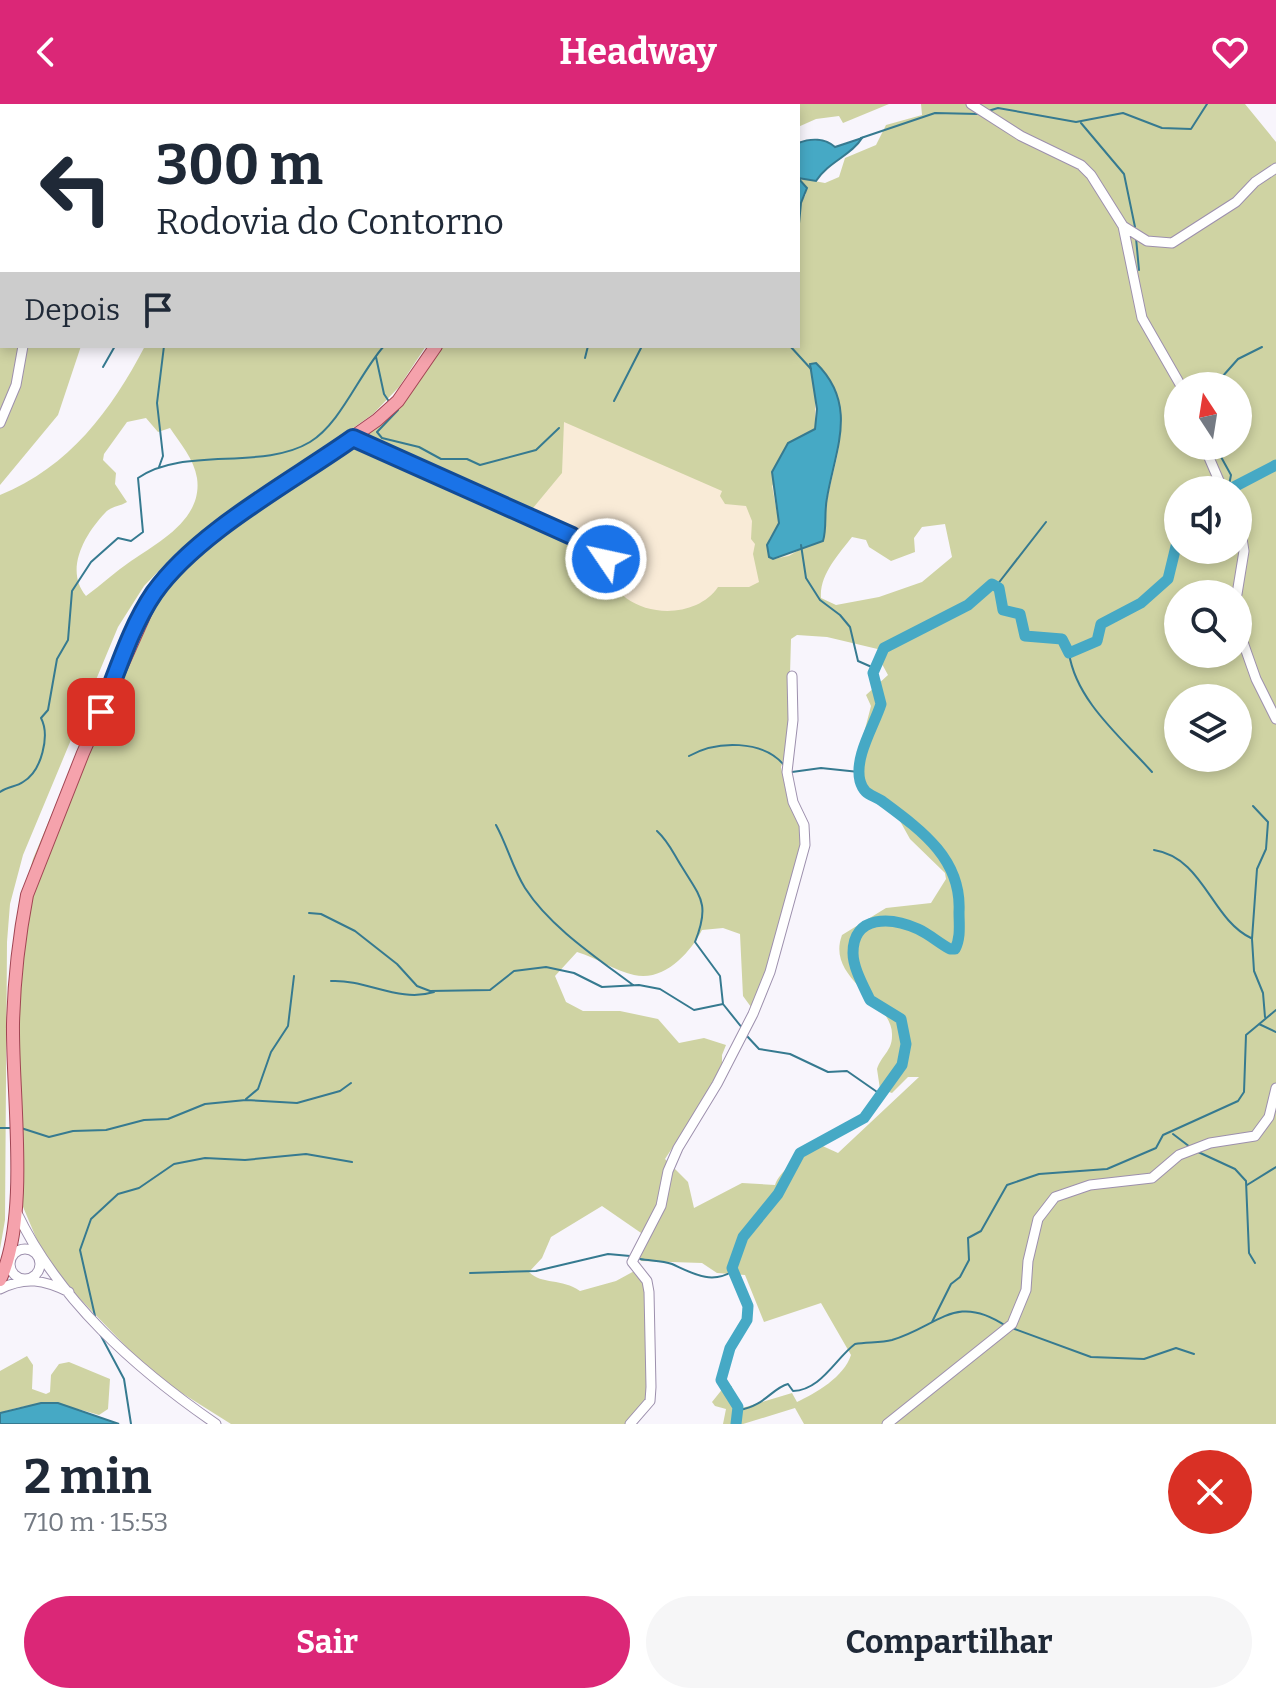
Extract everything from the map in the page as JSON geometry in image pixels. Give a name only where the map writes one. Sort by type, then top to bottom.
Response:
[{"type":"main road","points":[[0,1280],[10,1257],[14,1208],[13,1021],[27,895],[130,642],[153,596],[175,567],[201,544],[353,438],[398,401],[435,348]]},
{"type":"street","points":[[971,104],[1021,136],[1081,165],[1106,195],[1123,226],[1142,318],[1173,372]]},
{"type":"street","points":[[1123,226],[1147,241],[1172,243],[1236,202],[1255,182],[1276,168]]},
{"type":"street","points":[[0,423],[16,385],[23,348]]},
{"type":"street","points":[[353,438],[572,536],[606,559]]},
{"type":"street","points":[[1252,668],[1276,715]]},
{"type":"street","points":[[630,1424],[650,1401],[651,1387],[649,1292],[647,1281],[632,1262],[661,1206],[668,1171],[678,1148],[717,1084],[753,1014],[770,972],[805,845],[804,825],[793,802],[787,772],[793,720],[792,676]]},
{"type":"street","points":[[887,1424],[1012,1324],[1026,1290],[1028,1261],[1038,1219],[1055,1197],[1090,1185],[1152,1178],[1179,1155],[1210,1143],[1255,1136],[1267,1122],[1276,1088]]},
{"type":"street","points":[[14,1208],[37,1253],[108,1338],[154,1382],[216,1424]]},
{"type":"street","points":[[37,1253],[23,1249],[10,1257],[11,1271],[26,1280],[48,1283],[72,1293]]},
{"type":"street","points":[[0,1289],[26,1280],[40,1268],[37,1253]]},
{"type":"shaded area","points":[[871,394],[827,560],[672,652],[479,511],[529,403]]},
{"type":"green space","points":[[800,104],[889,104],[843,123],[839,116],[816,119],[800,126]]},
{"type":"green space","points":[[921,104],[1245,104],[1276,142],[1276,1424],[804,1424],[795,1408],[743,1424],[723,1424],[726,1409],[712,1402],[724,1387],[732,1386],[732,1401],[739,1409],[792,1393],[797,1402],[836,1377],[851,1355],[821,1303],[764,1322],[745,1275],[717,1273],[702,1263],[641,1261],[635,1250],[644,1235],[602,1206],[551,1237],[542,1258],[529,1272],[540,1279],[566,1284],[580,1291],[616,1281],[638,1269],[647,1283],[652,1392],[626,1424],[231,1424],[177,1390],[140,1361],[58,1276],[45,1259],[21,1202],[17,952],[22,898],[33,859],[124,642],[156,597],[194,558],[372,429],[410,391],[441,348],[800,348],[800,213],[806,194],[800,178],[825,183],[839,177],[845,158],[876,145],[886,125],[922,115]],"holes":[[[831,387],[840,427],[828,494],[825,534],[789,556],[773,559],[769,539],[779,523],[772,486],[799,438],[815,429],[815,392]],[[564,422],[722,491],[720,496],[725,504],[746,506],[752,521],[751,539],[755,544],[753,554],[759,582],[749,587],[718,587],[710,596],[688,608],[649,609],[626,598],[583,551],[535,527],[533,508],[562,473]],[[945,524],[952,557],[922,582],[879,597],[836,605],[821,598],[827,573],[852,537],[866,540],[869,547],[891,561],[915,552],[914,538],[922,527]],[[797,635],[827,637],[886,651],[882,664],[888,675],[866,695],[871,706],[856,764],[869,789],[895,812],[910,839],[945,873],[946,879],[931,903],[886,908],[842,935],[839,951],[851,977],[883,1011],[890,1023],[892,1041],[877,1069],[880,1089],[892,1093],[908,1077],[919,1077],[838,1153],[816,1143],[804,1145],[775,1185],[742,1183],[694,1208],[688,1182],[665,1159],[722,1072],[722,1055],[726,1045],[704,1038],[679,1043],[658,1019],[620,1011],[583,1011],[566,1002],[555,976],[577,952],[634,975],[656,974],[675,964],[691,948],[702,930],[723,928],[740,934],[743,996],[751,1007],[767,979],[804,855],[802,827],[786,792],[781,767],[788,746],[791,639]]]},
{"type":"green space","points":[[0,348],[80,348],[58,415],[0,485]]},
{"type":"green space","points":[[144,348],[425,348],[399,387],[373,414],[177,552],[144,586],[118,627],[23,855],[10,904],[5,1220],[0,1249],[0,495],[25,483],[67,453],[118,393]],"holes":[[[146,418],[158,432],[170,428],[193,464],[197,478],[193,506],[177,528],[86,596],[77,575],[84,542],[107,511],[127,502],[115,484],[116,473],[103,460],[104,454],[127,422]]]},
{"type":"green space","points":[[27,1356],[33,1365],[32,1389],[46,1394],[50,1392],[51,1375],[59,1364],[69,1362],[110,1379],[108,1409],[99,1415],[61,1406],[38,1405],[0,1413],[0,1371]]},
{"type":"water","points":[[862,138],[858,144],[816,181],[800,178],[800,142],[818,140],[835,147]]},
{"type":"water","points":[[800,180],[807,188],[800,213]]},
{"type":"water","points":[[816,363],[837,395],[841,428],[826,503],[823,541],[773,559],[769,557],[767,545],[779,523],[772,472],[788,443],[815,429],[817,409],[810,364]]},
{"type":"water","points":[[41,1403],[58,1403],[119,1424],[0,1424],[0,1413]]},
{"type":"waterway","points":[[988,111],[998,108],[1076,122],[1123,113],[1162,128],[1191,129],[1207,104]]},
{"type":"waterway","points":[[861,138],[935,113],[978,114]]},
{"type":"waterway","points":[[1081,123],[1124,174],[1135,227]]},
{"type":"waterway","points":[[1136,238],[1139,270]]},
{"type":"waterway","points":[[1226,372],[1238,359],[1262,347]]},
{"type":"waterway","points":[[103,367],[114,348]]},
{"type":"waterway","points":[[159,467],[163,456],[157,403],[164,348]]},
{"type":"waterway","points":[[0,792],[30,777],[39,761],[45,734],[41,718],[48,710],[57,659],[68,640],[72,591],[91,562],[118,538],[131,541],[143,532],[138,478],[157,468],[178,463],[269,455],[291,451],[310,442],[331,423],[382,348]]},
{"type":"waterway","points":[[585,358],[588,348]]},
{"type":"waterway","points":[[614,401],[641,348]]},
{"type":"waterway","points":[[792,348],[811,369]]},
{"type":"waterway","points":[[376,357],[384,394],[390,403]]},
{"type":"waterway","points":[[398,410],[377,432],[382,438],[419,447],[441,459],[467,459],[480,465],[536,450],[559,428]]},
{"type":"waterway","points":[[1223,460],[1231,476]]},
{"type":"waterway","points":[[1252,478],[1276,465]]},
{"type":"waterway","points":[[997,585],[1046,522]]},
{"type":"waterway","points":[[801,545],[806,578],[820,600],[850,627],[858,661],[874,668]]},
{"type":"waterway","points":[[736,1424],[738,1407],[721,1380],[730,1348],[747,1320],[748,1306],[732,1268],[743,1237],[778,1194],[800,1153],[864,1118],[902,1065],[906,1044],[901,1019],[870,1000],[855,965],[855,940],[867,925],[886,921],[918,929],[950,949],[955,949],[958,940],[958,893],[946,861],[924,835],[866,792],[860,781],[862,752],[881,704],[873,673],[884,648],[968,605],[992,584],[999,588],[1003,610],[1020,614],[1025,636],[1062,639],[1069,653],[1097,641],[1101,624],[1141,603],[1168,579],[1172,564]]},
{"type":"waterway","points":[[1069,653],[1073,670],[1090,703],[1152,772]]},
{"type":"waterway","points":[[689,756],[713,747],[739,745],[764,751],[784,765]]},
{"type":"waterway","points":[[792,772],[821,768],[859,772]]},
{"type":"waterway","points":[[1253,806],[1268,822],[1266,849],[1257,869],[1252,939],[1254,971],[1263,993],[1265,1017]]},
{"type":"waterway","points":[[496,825],[521,881],[535,902],[575,941],[633,985]]},
{"type":"waterway","points":[[657,831],[698,894],[702,919],[695,942],[720,976],[723,1004],[743,1029]]},
{"type":"waterway","points":[[1154,850],[1171,855],[1185,864],[1226,917],[1251,938]]},
{"type":"waterway","points":[[309,913],[321,914],[355,931],[397,964],[417,986],[430,991],[490,990],[514,971],[546,967],[574,973],[602,987],[639,985],[660,989],[694,1010],[723,1004]]},
{"type":"waterway","points":[[246,1099],[258,1089],[271,1052],[288,1026],[294,976]]},
{"type":"waterway","points":[[331,981],[357,983],[408,995],[434,992]]},
{"type":"waterway","points":[[932,1322],[951,1284],[960,1277],[969,1260],[968,1238],[981,1231],[1007,1185],[1039,1174],[1107,1169],[1156,1148],[1163,1135],[1238,1101],[1244,1092],[1246,1035],[1276,1010]]},
{"type":"waterway","points":[[1259,1024],[1276,1032]]},
{"type":"waterway","points":[[746,1035],[759,1049],[790,1054],[828,1072],[847,1071],[880,1094]]},
{"type":"waterway","points":[[21,1128],[49,1137],[73,1131],[106,1130],[144,1120],[168,1119],[205,1104],[246,1100],[297,1103],[340,1091],[351,1083]]},
{"type":"waterway","points":[[0,1128],[10,1128]]},
{"type":"waterway","points":[[1173,1134],[1190,1147]]},
{"type":"waterway","points":[[1196,1151],[1235,1169],[1246,1181],[1249,1253],[1255,1263]]},
{"type":"waterway","points":[[95,1316],[80,1250],[91,1219],[118,1194],[139,1188],[174,1164],[205,1158],[245,1160],[306,1154],[352,1162]]},
{"type":"waterway","points":[[1247,1185],[1276,1167]]},
{"type":"waterway","points":[[470,1273],[536,1271],[608,1254],[630,1256]]},
{"type":"waterway","points":[[640,1259],[668,1263],[709,1277],[733,1271]]},
{"type":"waterway","points":[[739,1410],[755,1405],[788,1384],[793,1391],[812,1385],[855,1344],[892,1340],[960,1312],[988,1316],[1006,1326]]},
{"type":"waterway","points":[[1012,1328],[1091,1357],[1144,1359],[1176,1348],[1194,1354]]},
{"type":"waterway","points":[[100,1334],[124,1379],[131,1424]]},
{"type":"route","points":[[101,712],[153,596],[175,567],[201,544],[353,438],[572,536],[606,559]]}]
